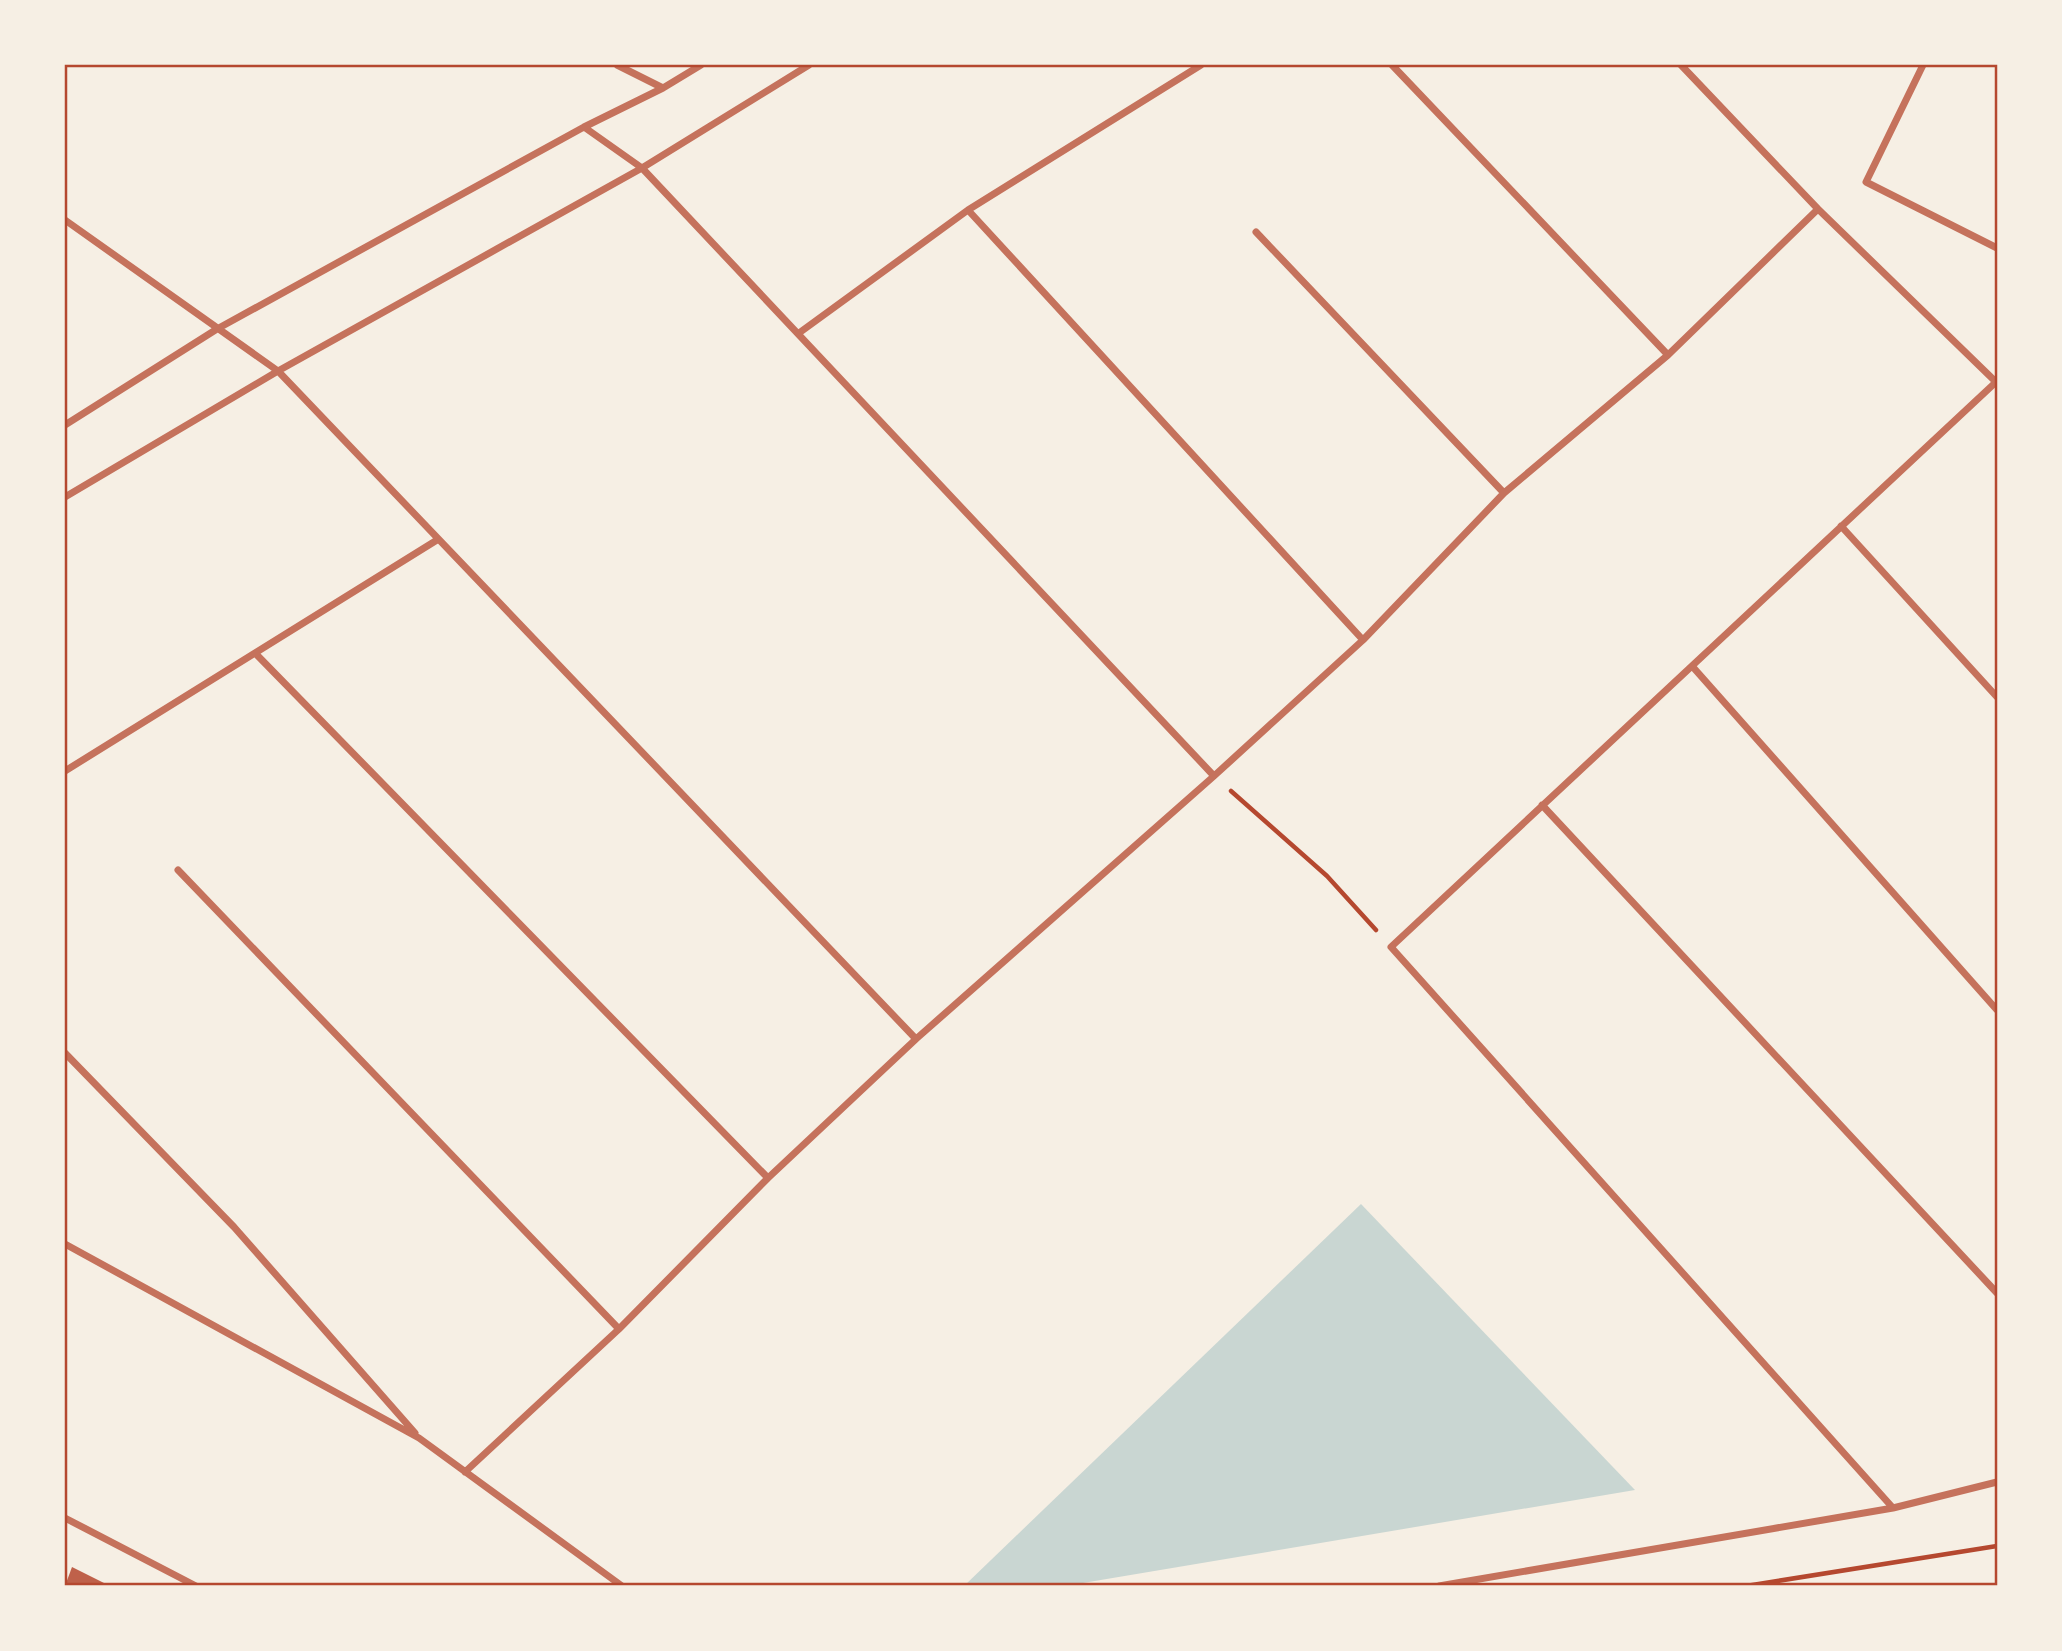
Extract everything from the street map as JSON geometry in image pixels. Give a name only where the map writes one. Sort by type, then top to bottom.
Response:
[{"type":"street","points":[[617,65],[663,88]]},
{"type":"street","points":[[65,425],[217,329],[701,65]]},
{"type":"street","points":[[65,496],[278,372],[642,168],[809,65]]},
{"type":"street","points":[[799,333],[968,211],[1201,65]]},
{"type":"street","points":[[1392,65],[1668,355]]},
{"type":"street","points":[[1681,65],[1818,209],[1997,382],[1391,947],[1893,1508]]},
{"type":"street","points":[[1923,65],[1866,182],[1997,248]]},
{"type":"street","points":[[584,127],[642,168],[1214,776]]},
{"type":"street","points":[[465,1472],[620,1329],[768,1178],[916,1039],[1214,776],[1363,640],[1504,493],[1668,355],[1818,209]]},
{"type":"street","points":[[968,211],[1363,640]]},
{"type":"street","points":[[65,220],[278,372],[916,1039]]},
{"type":"street","points":[[1256,232],[1504,493]]},
{"type":"street","points":[[1841,526],[1997,697]]},
{"type":"street","points":[[65,771],[437,540]]},
{"type":"street","points":[[256,654],[768,1178]]},
{"type":"street","points":[[1692,666],[1997,1010]]},
{"type":"street","points":[[1542,805],[1997,1293]]},
{"type":"street","points":[[178,870],[620,1329]]},
{"type":"street","points":[[65,1052],[234,1227],[419,1438]]},
{"type":"street","points":[[65,1244],[419,1438],[622,1586]]},
{"type":"street","points":[[1439,1586],[1893,1508],[1996,1479]]},
{"type":"street","points":[[65,1518],[196,1586]]},
{"type":"path","points":[[1214,776],[1327,876],[1391,947]]},
{"type":"path","points":[[1746,1586],[1997,1546]]},
{"type":"shaded area","points":[[1361,1204],[1635,1490],[1065,1586],[964,1586]]},
{"type":"building","points":[[72,1567],[110,1586],[65,1586]]}]
